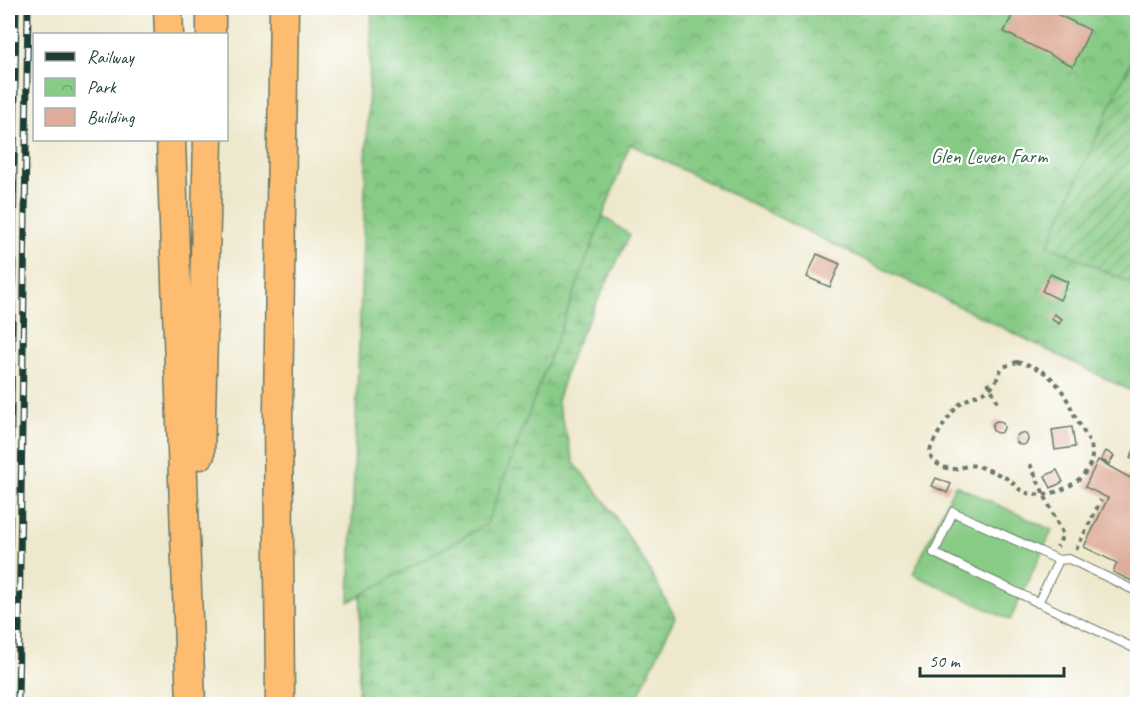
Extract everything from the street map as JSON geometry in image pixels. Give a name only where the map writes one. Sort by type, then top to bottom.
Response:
[{"type":"highway","points":[[168,8],[169,33]]},
{"type":"highway","points":[[211,8],[211,33]]},
{"type":"highway","points":[[280,705],[278,407],[284,8]]},
{"type":"highway","points":[[171,141],[193,705]]},
{"type":"highway","points":[[193,705],[208,141]]},
{"type":"lane","points":[[1137,592],[1071,560],[1055,559],[953,512],[934,553],[1137,650]]},
{"type":"lane","points":[[1038,603],[1055,559]]},
{"type":"path","points":[[1014,362],[1031,365],[1046,372],[1062,391],[1080,429],[1090,444],[1092,456],[1084,476],[1070,486],[1044,494],[1023,492],[1007,479],[978,467],[966,465],[951,469],[944,467],[932,459],[930,454],[932,444],[957,406],[991,387],[996,382],[1000,368],[1014,362]]},
{"type":"path","points":[[988,382],[999,405]]},
{"type":"path","points":[[1030,464],[1063,535],[1055,559]]},
{"type":"path","points":[[1071,560],[1101,500]]},
{"type":"green space","name":"Glen Leven Farm","points":[[372,8],[1137,8],[1137,394],[630,144],[487,524],[349,602]]},
{"type":"green space","points":[[1137,47],[1137,286],[1048,245]]},
{"type":"green space","points":[[585,204],[630,235],[573,351],[557,401],[574,463],[607,504],[647,566],[675,617],[637,698],[629,704],[358,704],[363,519]]},
{"type":"green space","points":[[955,485],[1052,530],[1010,620],[913,574]]},
{"type":"building","points":[[1016,8],[1044,8],[1090,30],[1073,66],[1004,32]]},
{"type":"building","points":[[817,254],[840,264],[830,287],[807,277]]},
{"type":"building","points":[[1050,274],[1068,282],[1060,300],[1042,291]]},
{"type":"building","points":[[1054,314],[1062,319],[1059,324],[1051,319]]},
{"type":"building","points":[[1000,421],[1004,427],[1000,433],[996,433],[992,425]]},
{"type":"building","points":[[1072,427],[1075,447],[1055,450],[1052,430]]},
{"type":"building","points":[[1022,433],[1028,439],[1022,445],[1016,439]]},
{"type":"building","points":[[1138,442],[1138,462],[1130,458]]},
{"type":"building","points":[[1106,451],[1114,456],[1109,464],[1101,460]]},
{"type":"building","points":[[1098,460],[1130,478],[1138,462],[1138,584],[1113,572],[1117,563],[1084,547],[1108,498],[1085,487]]},
{"type":"building","points":[[1057,470],[1063,482],[1051,488],[1045,476]]},
{"type":"building","points":[[936,478],[951,484],[947,493],[932,486]]},
{"type":"railway","points":[[8,656],[16,8]]},
{"type":"railway","points":[[18,704],[28,8]]}]
